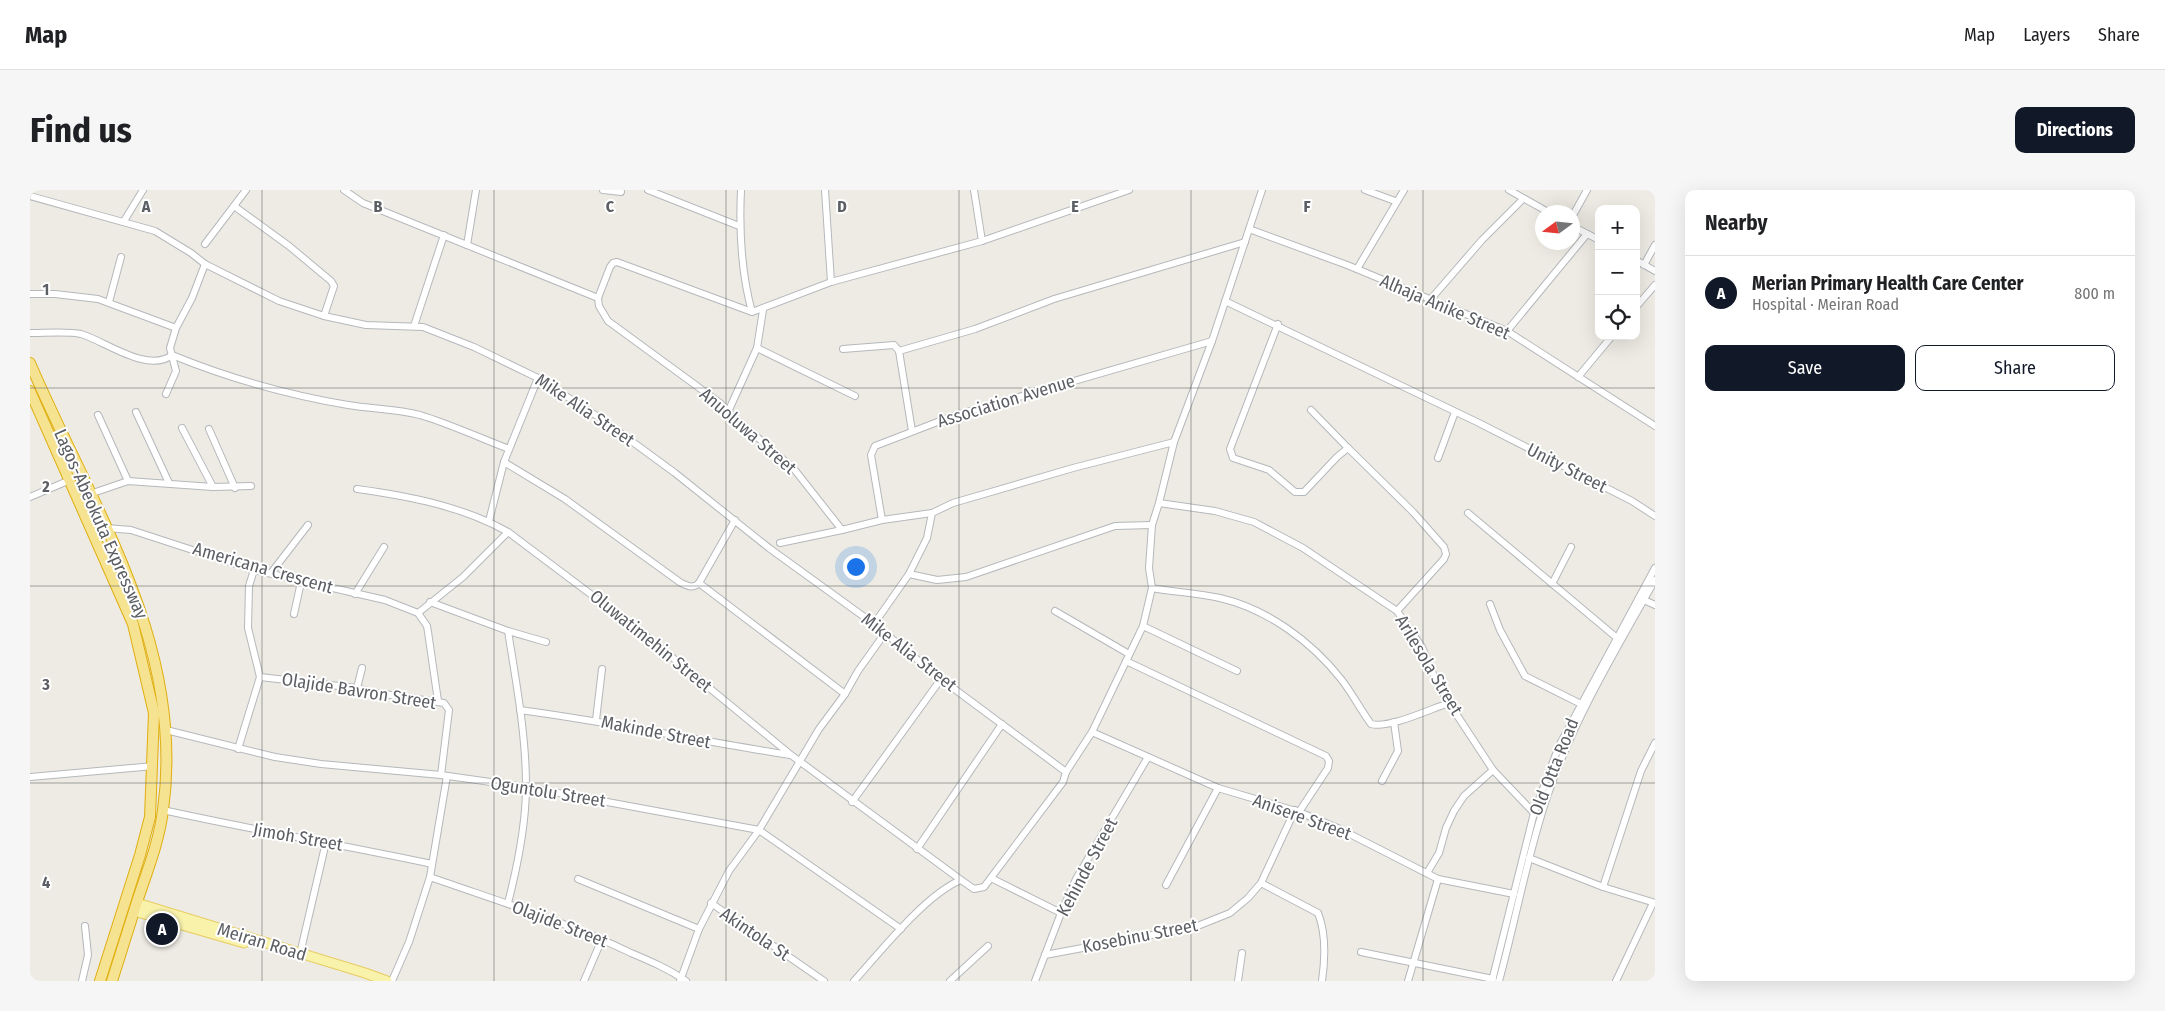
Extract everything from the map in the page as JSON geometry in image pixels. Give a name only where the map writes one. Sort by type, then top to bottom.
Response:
[{"type":"highway","name":"Lagos-Abeokuta Expressway","points":[[30,363],[132,586],[147,630],[162,693],[166,730],[163,810],[156,846],[112,981]]},
{"type":"highway","name":"Lagos-Abeokuta Expressway","points":[[30,391],[134,624],[154,713],[154,766],[147,832],[100,981]]},
{"type":"main road","name":"Meiran Road","points":[[135,907],[387,981]]},
{"type":"main road","name":"Meiran Road","points":[[135,907],[371,981]]},
{"type":"street","points":[[124,221],[143,190]]},
{"type":"street","points":[[205,244],[246,190]]},
{"type":"street","points":[[344,190],[363,204],[598,298],[610,267],[613,263],[617,262],[752,312],[763,310],[831,282],[982,241],[1129,190]]},
{"type":"street","points":[[467,245],[476,190]]},
{"type":"street","points":[[603,190],[621,192]]},
{"type":"street","points":[[648,190],[739,226]]},
{"type":"street","points":[[741,190],[739,226],[744,284],[752,312]]},
{"type":"street","points":[[828,190],[831,282]]},
{"type":"street","points":[[974,190],[982,241]]},
{"type":"street","points":[[1061,913],[991,878],[1063,782],[1066,772],[1092,732],[1143,626],[1152,588],[1149,568],[1152,526],[1174,442],[1212,340],[1262,190]]},
{"type":"street","points":[[1365,190],[1396,201]]},
{"type":"street","points":[[1357,269],[1404,190]]},
{"type":"street","points":[[1509,190],[1535,205]]},
{"type":"street","points":[[1578,205],[1587,190]]},
{"type":"street","name":"Mike Alia Street","points":[[30,196],[155,231],[205,264],[279,301],[324,316],[366,325],[423,327],[474,347],[538,378],[675,472],[769,548],[874,624],[942,679],[1066,772]]},
{"type":"street","points":[[1430,300],[1482,240],[1523,199]]},
{"type":"street","points":[[234,206],[289,246],[330,281],[334,286],[333,292],[324,316]]},
{"type":"street","name":"Alhaja Anike Street","points":[[1248,229],[1357,269],[1507,331],[1655,426]]},
{"type":"street","points":[[1580,230],[1595,238]]},
{"type":"street","points":[[1507,331],[1587,234]]},
{"type":"street","points":[[414,326],[444,235]]},
{"type":"street","points":[[899,350],[975,329],[1054,299],[1244,242]]},
{"type":"street","points":[[1644,265],[1655,245]]},
{"type":"street","points":[[109,302],[121,257]]},
{"type":"street","points":[[1640,262],[1655,271]]},
{"type":"street","points":[[166,394],[176,371],[170,348],[176,328],[192,298],[205,264]]},
{"type":"street","points":[[1640,302],[1655,285]]},
{"type":"street","points":[[30,294],[55,294],[109,302],[176,328]]},
{"type":"street","name":"Anuoluwa Street","points":[[598,298],[599,306],[608,322],[720,403],[794,470],[842,530]]},
{"type":"street","name":"Unity Street","points":[[1225,300],[1477,422],[1632,501],[1655,516]]},
{"type":"street","points":[[728,412],[757,348],[763,310]]},
{"type":"street","points":[[1278,324],[1248,397],[1230,449],[1230,454],[1233,458],[1269,470],[1295,492],[1300,493],[1304,492],[1348,448]]},
{"type":"street","points":[[30,333],[79,334],[131,357],[149,360],[168,358],[172,355]]},
{"type":"street","name":"Association Avenue","points":[[882,520],[872,455],[875,446],[953,416],[1212,340]]},
{"type":"street","points":[[1578,377],[1609,340]]},
{"type":"street","points":[[843,349],[894,345],[899,350],[912,431]]},
{"type":"street","points":[[757,348],[855,396]]},
{"type":"street","points":[[172,355],[220,372],[275,388],[348,405],[402,411],[422,416],[509,449]]},
{"type":"street","points":[[489,521],[504,462],[538,378]]},
{"type":"street","points":[[1312,410],[1413,512],[1444,547],[1446,554],[1444,559],[1397,611]]},
{"type":"street","points":[[136,412],[169,483]]},
{"type":"street","points":[[1438,458],[1455,412]]},
{"type":"street","points":[[98,415],[128,481]]},
{"type":"street","points":[[182,428],[213,487]]},
{"type":"street","points":[[209,429],[235,488]]},
{"type":"street","points":[[780,543],[882,520],[932,513],[962,500],[1072,468],[1174,442]]},
{"type":"street","points":[[504,462],[565,499],[689,587],[696,586],[699,583],[736,520]]},
{"type":"street","points":[[30,497],[70,480]]},
{"type":"street","points":[[90,494],[128,481],[235,488],[251,486]]},
{"type":"street","name":"Oluwatimehin Street","points":[[357,489],[407,496],[489,521],[508,532],[645,635],[800,762],[960,880],[974,889],[980,889],[991,878]]},
{"type":"street","name":"Arilesola Street","points":[[1159,503],[1215,511],[1247,520],[1277,533],[1303,548],[1397,611],[1422,646],[1436,681],[1493,770],[1534,813]]},
{"type":"street","points":[[874,624],[909,574],[927,538],[932,513]]},
{"type":"street","points":[[1468,513],[1616,638]]},
{"type":"street","points":[[271,574],[308,525]]},
{"type":"street","points":[[909,574],[937,580],[966,576],[1115,526],[1152,526]]},
{"type":"street","name":"Americana Crescent","points":[[106,528],[122,527],[254,570],[384,600],[418,613]]},
{"type":"street","points":[[438,701],[427,626],[418,613],[463,577],[508,532]]},
{"type":"street","points":[[355,594],[384,547]]},
{"type":"street","points":[[1552,584],[1571,547]]},
{"type":"street","name":"Old Otta Road","points":[[1495,980],[1534,813],[1559,746],[1655,568]]},
{"type":"street","points":[[238,748],[260,677],[248,628],[250,586],[254,570]]},
{"type":"street","name":"Old Otta Road","points":[[1495,980],[1528,858],[1548,793],[1566,749],[1655,580]]},
{"type":"street","points":[[294,614],[301,582]]},
{"type":"street","points":[[699,583],[845,694]]},
{"type":"street","points":[[1152,588],[1234,602],[1279,623],[1297,634],[1328,664],[1341,680],[1370,724],[1394,722],[1449,703]]},
{"type":"street","points":[[1644,600],[1655,604]]},
{"type":"street","points":[[430,602],[508,631],[546,642]]},
{"type":"street","points":[[1490,604],[1500,630],[1526,676],[1581,704]]},
{"type":"street","points":[[1055,611],[1129,654]]},
{"type":"street","points":[[1143,626],[1237,671]]},
{"type":"street","points":[[508,631],[520,710],[526,787],[518,867],[508,903]]},
{"type":"street","points":[[683,980],[699,929],[730,871],[759,830],[819,728],[845,694],[858,671],[885,633]]},
{"type":"street","name":"Kosebinu Street","points":[[1045,956],[1195,927],[1239,907],[1255,891],[1297,811],[1328,768],[1329,761],[1326,756],[1126,661]]},
{"type":"street","points":[[357,688],[362,668]]},
{"type":"street","points":[[596,720],[602,669]]},
{"type":"street","name":"Olajide Bavron Street","points":[[260,677],[357,688],[371,692],[438,701],[444,704],[449,710],[444,776]]},
{"type":"street","points":[[852,802],[942,679]]},
{"type":"street","name":"Makinde Street","points":[[520,710],[596,720],[702,741],[791,755]]},
{"type":"street","points":[[1382,781],[1398,751],[1394,722]]},
{"type":"street","points":[[917,849],[1002,724]]},
{"type":"street","name":"Oguntolu Street","points":[[166,730],[238,748],[321,764],[444,776],[526,787],[759,830],[901,929]]},
{"type":"street","name":"Anisere Street","points":[[1092,732],[1218,788],[1297,811],[1340,828],[1438,879],[1514,894]]},
{"type":"street","points":[[1603,887],[1641,772],[1655,743]]},
{"type":"street","name":"Kehinde Street","points":[[1035,981],[1076,879],[1148,757]]},
{"type":"street","points":[[30,776],[154,766]]},
{"type":"street","points":[[1427,873],[1439,852],[1446,828],[1454,811],[1464,796],[1493,770]]},
{"type":"street","points":[[392,981],[409,942],[430,877],[444,776]]},
{"type":"street","points":[[1166,885],[1218,788]]},
{"type":"street","name":"Jimoh Street","points":[[163,810],[432,864]]},
{"type":"street","points":[[300,954],[326,842]]},
{"type":"street","points":[[1528,858],[1603,887],[1654,903],[1616,981]]},
{"type":"street","name":"Olajide Street","points":[[430,877],[508,903],[602,939],[683,980]]},
{"type":"street","points":[[578,879],[699,929]]},
{"type":"street","points":[[1408,981],[1438,879]]},
{"type":"street","points":[[854,981],[901,929],[940,891],[960,880]]},
{"type":"street","points":[[1260,883],[1318,913],[1323,938],[1324,966],[1322,981]]},
{"type":"street","name":"Akintola St","points":[[711,904],[824,981]]},
{"type":"street","points":[[82,981],[88,955],[85,926]]},
{"type":"street","points":[[584,981],[602,939]]},
{"type":"street","points":[[950,981],[988,946]]},
{"type":"street","points":[[1361,952],[1495,980]]},
{"type":"street","points":[[1238,981],[1242,953]]},
{"type":"place","name":"Merian Primary Health Care Center","points":[[162,929]]}]
